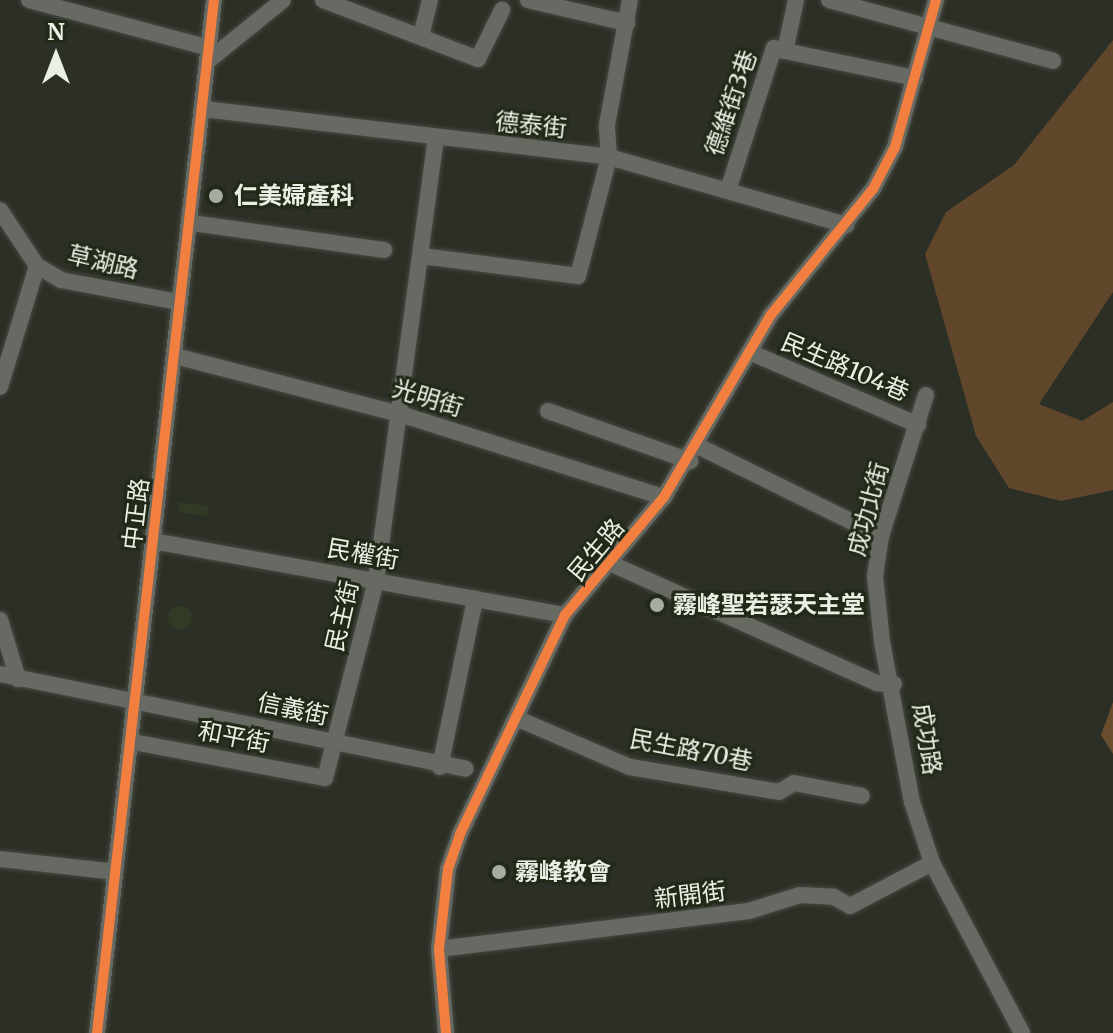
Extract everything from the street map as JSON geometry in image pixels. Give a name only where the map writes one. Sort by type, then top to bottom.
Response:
[{"type":"street","points":[[29,0],[209,54],[283,0]]},
{"type":"street","name":"中正路","points":[[97,1033],[133,742],[179,302],[192,223],[214,0]]},
{"type":"street","points":[[323,0],[422,32],[478,59],[502,10]]},
{"type":"street","points":[[422,32],[430,0]]},
{"type":"street","points":[[528,0],[627,23]]},
{"type":"street","points":[[422,256],[578,276],[609,157],[607,125],[630,0]]},
{"type":"street","name":"德維街3巷","points":[[729,187],[774,48],[785,51],[796,0]]},
{"type":"street","points":[[829,0],[930,30],[1053,61]]},
{"type":"street","name":"民生路","points":[[446,1033],[439,949],[448,869],[516,718],[565,615],[614,565],[700,447],[770,316],[846,225],[895,147],[936,0]]},
{"type":"street","points":[[785,51],[915,78]]},
{"type":"street","name":"德泰街","points":[[203,109],[436,139],[609,157],[729,187],[846,225]]},
{"type":"street","name":"民主街","points":[[325,778],[337,742],[376,581],[436,139]]},
{"type":"street","name":"草湖路","points":[[0,210],[37,266],[61,280],[179,302]]},
{"type":"street","points":[[192,223],[384,250]]},
{"type":"street","points":[[0,238],[20,237]]},
{"type":"street","points":[[0,387],[3,360],[37,266]]},
{"type":"street","name":"民生路104巷","points":[[752,353],[918,425]]},
{"type":"street","name":"光明街","points":[[175,356],[400,414],[664,497]]},
{"type":"street","name":"成功北街","points":[[894,684],[875,576],[881,536],[926,395]]},
{"type":"street","points":[[548,411],[690,461]]},
{"type":"street","points":[[700,447],[881,536]]},
{"type":"street","name":"民權街","points":[[153,541],[565,615]]},
{"type":"street","name":"成功路","points":[[614,565],[877,683],[894,684],[912,802],[932,863],[1022,1033]]},
{"type":"street","points":[[440,767],[475,599]]},
{"type":"street","points":[[0,620],[18,679]]},
{"type":"street","name":"信義街","points":[[0,674],[337,742],[440,767],[465,769]]},
{"type":"street","name":"民生路70巷","points":[[516,718],[630,767],[779,792],[794,783],[862,796]]},
{"type":"street","name":"和平街","points":[[133,742],[325,778]]},
{"type":"street","points":[[0,859],[115,872]]},
{"type":"street","name":"新開街","points":[[439,949],[749,911],[800,895],[834,897],[850,906],[932,863]]},
{"type":"shaded area","points":[[1113,40],[1113,292],[1039,404],[1082,421],[1113,402],[1113,490],[1061,501],[1009,488],[976,436],[925,254],[946,212],[1014,165]]},
{"type":"shaded area","points":[[179,502],[208,506],[207,516],[178,512]]},
{"type":"shaded area","points":[[180,606],[189,609],[192,618],[189,627],[180,630],[171,627],[168,618],[171,609]]},
{"type":"shaded area","points":[[1113,702],[1113,754],[1101,735]]},
{"type":"cycle path","points":[[97,1033],[214,0]]},
{"type":"cycle path","points":[[446,1033],[439,949],[448,869],[460,834],[565,615],[664,497],[770,316],[873,189],[895,147],[936,0]]},
{"type":"place","name":"仁美婦產科","points":[[216,196]]},
{"type":"place","name":"霧峰聖若瑟天主堂","points":[[657,605]]},
{"type":"place","name":"霧峰教會","points":[[499,872]]}]
